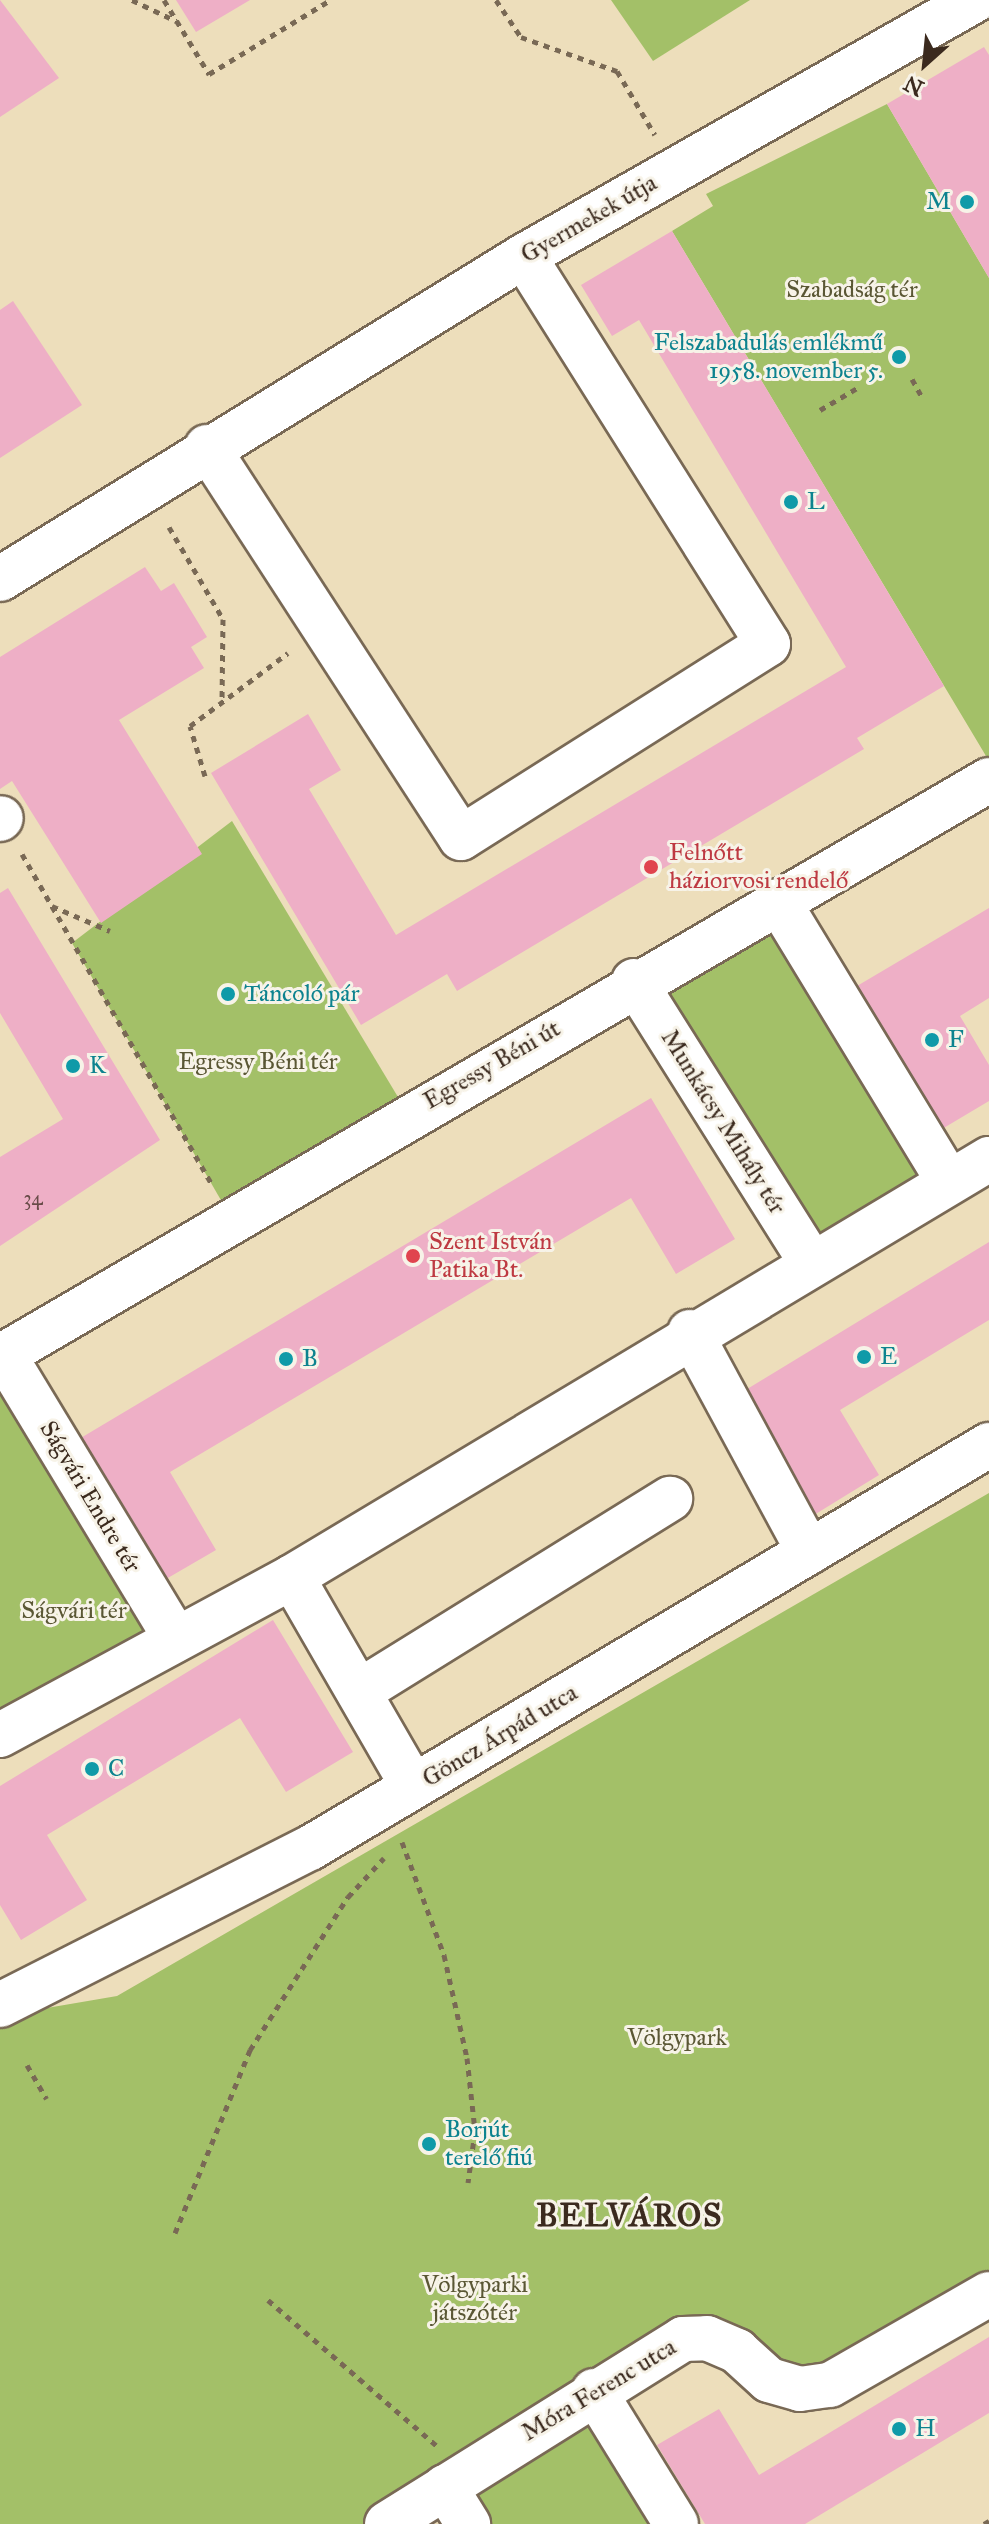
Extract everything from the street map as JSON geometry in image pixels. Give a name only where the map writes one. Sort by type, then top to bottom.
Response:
[{"type":"street","name":"Gyermekek útja","points":[[207,447],[524,256],[975,0]]},
{"type":"street","points":[[0,579],[207,447],[461,838],[768,644],[524,256]]},
{"type":"street","name":"Egressy Béni út","points":[[2,1356],[634,981],[989,780]]},
{"type":"street","points":[[778,901],[949,1182]]},
{"type":"street","name":"Munkácsy Mihály tér","points":[[634,981],[811,1262]]},
{"type":"street","points":[[0,1735],[292,1577],[690,1332],[989,1159]]},
{"type":"street","points":[[690,1332],[809,1552]]},
{"type":"street","name":"Ságvári Endre tér","points":[[2,1356],[176,1639]]},
{"type":"street","name":"Göncz Árpád utca","points":[[1,2002],[310,1848],[989,1445]]},
{"type":"street","points":[[360,1691],[670,1499]]},
{"type":"street","points":[[292,1577],[413,1787]]},
{"type":"street","name":"Móra Ferenc utca","points":[[387,2524],[594,2391],[683,2339],[707,2338],[737,2351],[769,2380],[800,2389],[830,2385],[989,2294]]},
{"type":"street","points":[[594,2391],[676,2524]]},
{"type":"street","points":[[454,2481],[468,2524]]},
{"type":"path","points":[[132,0],[177,22]]},
{"type":"path","points":[[164,0],[209,74],[330,0]]},
{"type":"path","points":[[496,0],[521,37],[617,71],[676,170]]},
{"type":"path","points":[[912,379],[922,397]]},
{"type":"path","points":[[820,410],[857,388]]},
{"type":"path","points":[[145,488],[223,619],[222,699]]},
{"type":"path","points":[[205,776],[190,726],[222,699],[323,629]]},
{"type":"path","points":[[0,819],[221,1201]]},
{"type":"path","points":[[52,905],[110,931]]},
{"type":"path","points":[[396,1827],[444,1955],[467,2058],[475,2131],[468,2183]]},
{"type":"path","points":[[175,2233],[250,2050],[348,1897],[401,1840]]},
{"type":"path","points":[[27,2065],[47,2099]]},
{"type":"path","points":[[268,2300],[423,2430],[454,2481]]},
{"type":"green space","points":[[611,0],[750,0],[653,61]]},
{"type":"green space","name":"Szabadság tér","points":[[887,104],[989,278],[989,761],[672,231],[713,206],[706,194]]},
{"type":"green space","name":"Egressy Béni tér","points":[[232,821],[404,1107],[229,1214],[72,943]]},
{"type":"green space","points":[[778,901],[949,1182],[811,1262],[634,981]]},
{"type":"green space","name":"Ságvári tér","points":[[0,1357],[176,1639],[0,1735]]},
{"type":"green space","name":"Völgypark","points":[[989,1493],[989,2294],[855,2372],[752,2367],[665,2349],[594,2390],[676,2524],[468,2524],[445,2487],[381,2524],[0,2524],[0,2016],[117,1996]]},
{"type":"building","points":[[0,0],[59,78],[0,117]]},
{"type":"building","points":[[176,0],[250,0],[196,32]]},
{"type":"building","name":"M","points":[[984,47],[989,55],[989,278],[887,104]]},
{"type":"building","name":"L","points":[[672,231],[944,686],[857,738],[864,749],[457,991],[447,974],[361,1025],[211,773],[308,714],[341,770],[309,789],[396,935],[846,667],[639,320],[612,336],[581,285]]},
{"type":"building","points":[[13,301],[82,405],[0,458],[0,310]]},
{"type":"building","points":[[145,567],[161,591],[174,583],[207,637],[191,647],[204,668],[119,720],[202,854],[101,923],[12,781],[0,789],[0,657]]},
{"type":"building","name":"K","points":[[8,888],[160,1140],[0,1246],[0,1157],[63,1119],[0,1013],[0,893]]},
{"type":"building","name":"F","points":[[989,908],[989,998],[960,1016],[989,1065],[989,1101],[942,1129],[857,986]]},
{"type":"building","name":"B","points":[[651,1098],[735,1239],[676,1274],[631,1198],[170,1472],[216,1550],[154,1586],[69,1445]]},
{"type":"building","name":"E","points":[[989,1242],[989,1320],[840,1410],[879,1475],[814,1515],[739,1394]]},
{"type":"building","name":"C","points":[[273,1620],[353,1752],[286,1792],[240,1718],[47,1835],[87,1900],[21,1940],[0,1905],[0,1786]]},
{"type":"building","name":"H","points":[[989,2337],[989,2413],[805,2524],[705,2524],[657,2445],[719,2409],[759,2475]]},
{"type":"place","name":"M","points":[[967,202]]},
{"type":"place","name":"Felszabadulás emlékmű 1958. november 5.","points":[[899,357]]},
{"type":"place","name":"L","points":[[791,502]]},
{"type":"place","name":"Felnőtt háziorvosi rendelő","points":[[651,867]]},
{"type":"place","name":"Táncoló pár","points":[[228,994]]},
{"type":"place","name":"F","points":[[932,1040]]},
{"type":"place","name":"K","points":[[73,1066]]},
{"type":"place","name":"Szent István Patika Bt.","points":[[413,1256]]},
{"type":"place","name":"E","points":[[864,1357]]},
{"type":"place","name":"B","points":[[286,1359]]},
{"type":"place","name":"C","points":[[92,1769]]},
{"type":"place","name":"Borjút terelő fiú","points":[[429,2144]]},
{"type":"place","name":"H","points":[[899,2429]]},
{"type":"district","name":"BELVÁROS","points":[[630,2216]]},
{"type":"park label","name":"Völgyparki játszótér","points":[[475,2299]]}]
